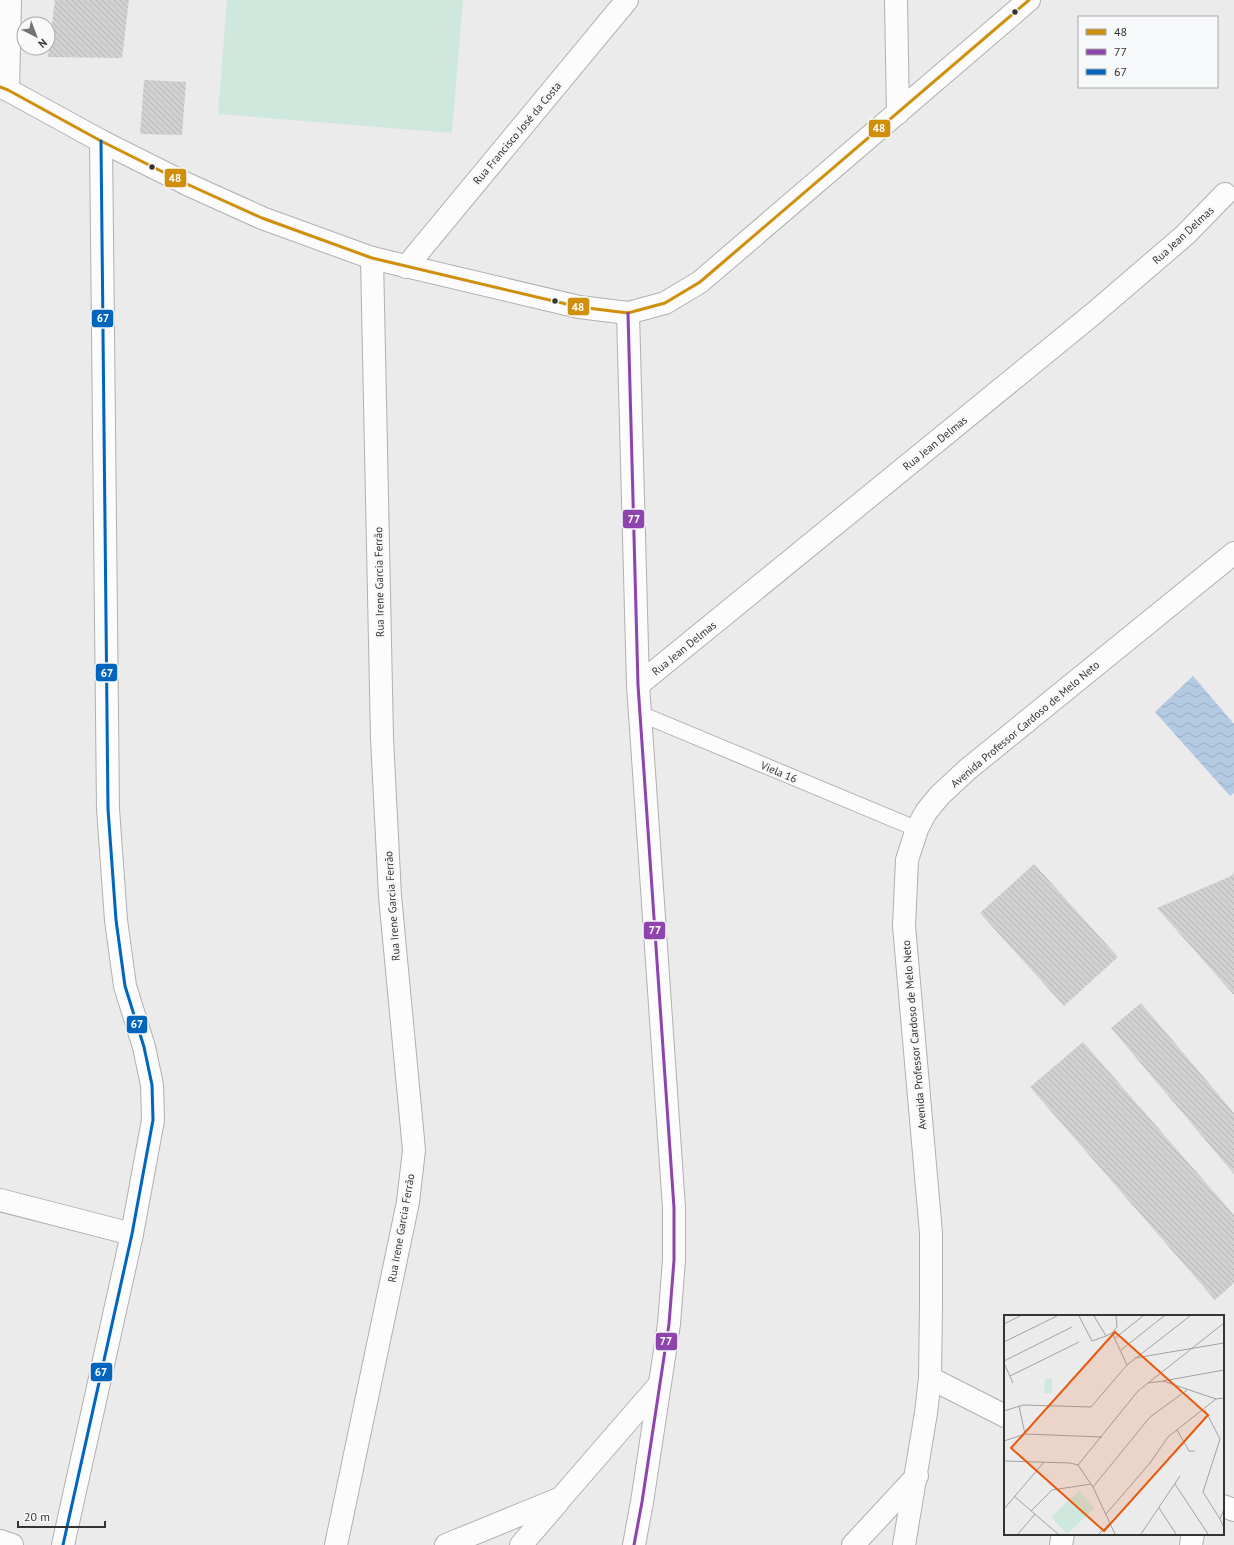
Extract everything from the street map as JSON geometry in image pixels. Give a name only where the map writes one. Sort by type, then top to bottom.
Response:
[{"type":"street","points":[[10,0],[4,89],[189,186],[262,218],[372,258],[579,307],[628,313],[665,303],[700,282],[1028,0]]},
{"type":"street","name":"Rua Francisco José da Costa","points":[[406,267],[627,0]]},
{"type":"street","points":[[896,0],[898,113]]},
{"type":"street","points":[[63,1545],[132,1234],[153,1120],[152,1085],[144,1047],[125,986],[116,920],[108,809],[102,141]]},
{"type":"street","name":"Rua Jean Delmas","points":[[638,685],[1093,314],[1185,235],[1231,192]]},
{"type":"street","name":"Rua Irene Garcia Ferrão","points":[[336,1545],[408,1202],[414,1150],[390,896],[383,762],[372,258]]},
{"type":"street","points":[[628,313],[638,685],[674,1208],[674,1260],[670,1310],[642,1502],[634,1545]]},
{"type":"street","name":"Avenida Professor Cardoso de Melo Neto","points":[[904,1545],[917,1476],[930,1378],[931,1233],[904,926],[907,860],[917,829],[926,812],[940,795],[968,769],[1234,554]]},
{"type":"street","points":[[0,1200],[132,1234]]},
{"type":"street","points":[[930,1378],[1004,1415]]},
{"type":"street","points":[[521,1545],[659,1385]]},
{"type":"street","points":[[853,1545],[917,1476]]},
{"type":"street","points":[[446,1545],[561,1498]]},
{"type":"street","points":[[1224,1506],[1234,1510]]},
{"type":"street","points":[[1061,1545],[1063,1535]]},
{"type":"street","points":[[1191,1545],[1193,1535]]},
{"type":"street","points":[[0,1541],[12,1545]]},
{"type":"lane","name":"Viela 16","points":[[641,714],[917,829]]},
{"type":"green space","points":[[227,0],[463,0],[452,133],[218,114]]},
{"type":"water","points":[[1193,676],[1234,724],[1234,793],[1230,796],[1155,712]]},
{"type":"building","points":[[55,0],[129,0],[122,58],[48,57],[56,56],[56,16],[53,16]]},
{"type":"building","points":[[144,80],[186,82],[182,135],[140,134]]},
{"type":"building","points":[[1034,864],[1118,957],[1064,1006],[980,913]]},
{"type":"building","points":[[1234,873],[1234,995],[1157,908],[1231,876]]},
{"type":"building","points":[[1141,1003],[1234,1113],[1234,1174],[1111,1028]]},
{"type":"building","points":[[1083,1042],[1234,1215],[1234,1283],[1215,1300],[1030,1087]]},
{"type":"transit line","name":"48","points":[[0,87],[101,141],[189,185],[262,218],[372,258],[579,307],[628,313],[665,303],[700,282],[1029,0]]},
{"type":"transit line","name":"67","points":[[63,1545],[132,1234],[153,1120],[152,1085],[144,1047],[125,986],[116,920],[108,809],[101,141]]},
{"type":"transit line","name":"77","points":[[628,313],[638,685],[674,1208],[674,1260],[669,1324],[634,1545]]}]
